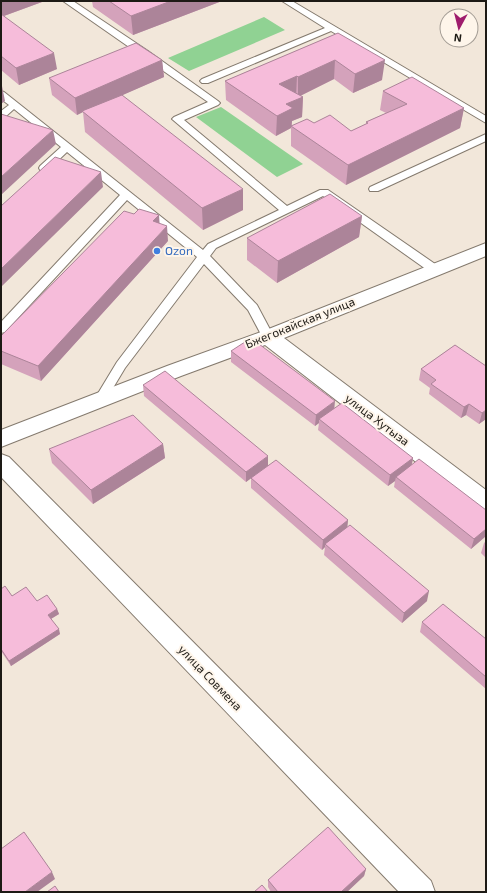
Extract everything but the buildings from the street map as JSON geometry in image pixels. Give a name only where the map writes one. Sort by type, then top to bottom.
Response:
[{"type":"street","name":"Бжегокайская улица","points":[[1,439],[174,371],[268,337],[486,249]]},
{"type":"street","name":"улица Хутыза","points":[[268,337],[486,503]]},
{"type":"street","name":"улица Совмена","points":[[1,463],[420,892]]},
{"type":"lane","points":[[67,1],[216,103],[177,119],[286,210]]},
{"type":"lane","points":[[286,1],[486,120]]},
{"type":"lane","points":[[205,81],[331,28]]},
{"type":"lane","points":[[1,94],[204,257],[253,308],[268,337]]},
{"type":"lane","points":[[1,116],[14,105]]},
{"type":"lane","points":[[374,189],[486,137]]},
{"type":"lane","points":[[34,177],[67,147]]},
{"type":"lane","points":[[100,400],[121,365],[212,246],[324,192],[434,269]]},
{"type":"lane","points":[[1,329],[126,195]]},
{"type":"green space","points":[[264,17],[285,30],[189,71],[168,58]]},
{"type":"green space","points":[[221,107],[303,164],[277,177],[196,117]]},
{"type":"place","name":"Ozon","points":[[157,251]]}]
